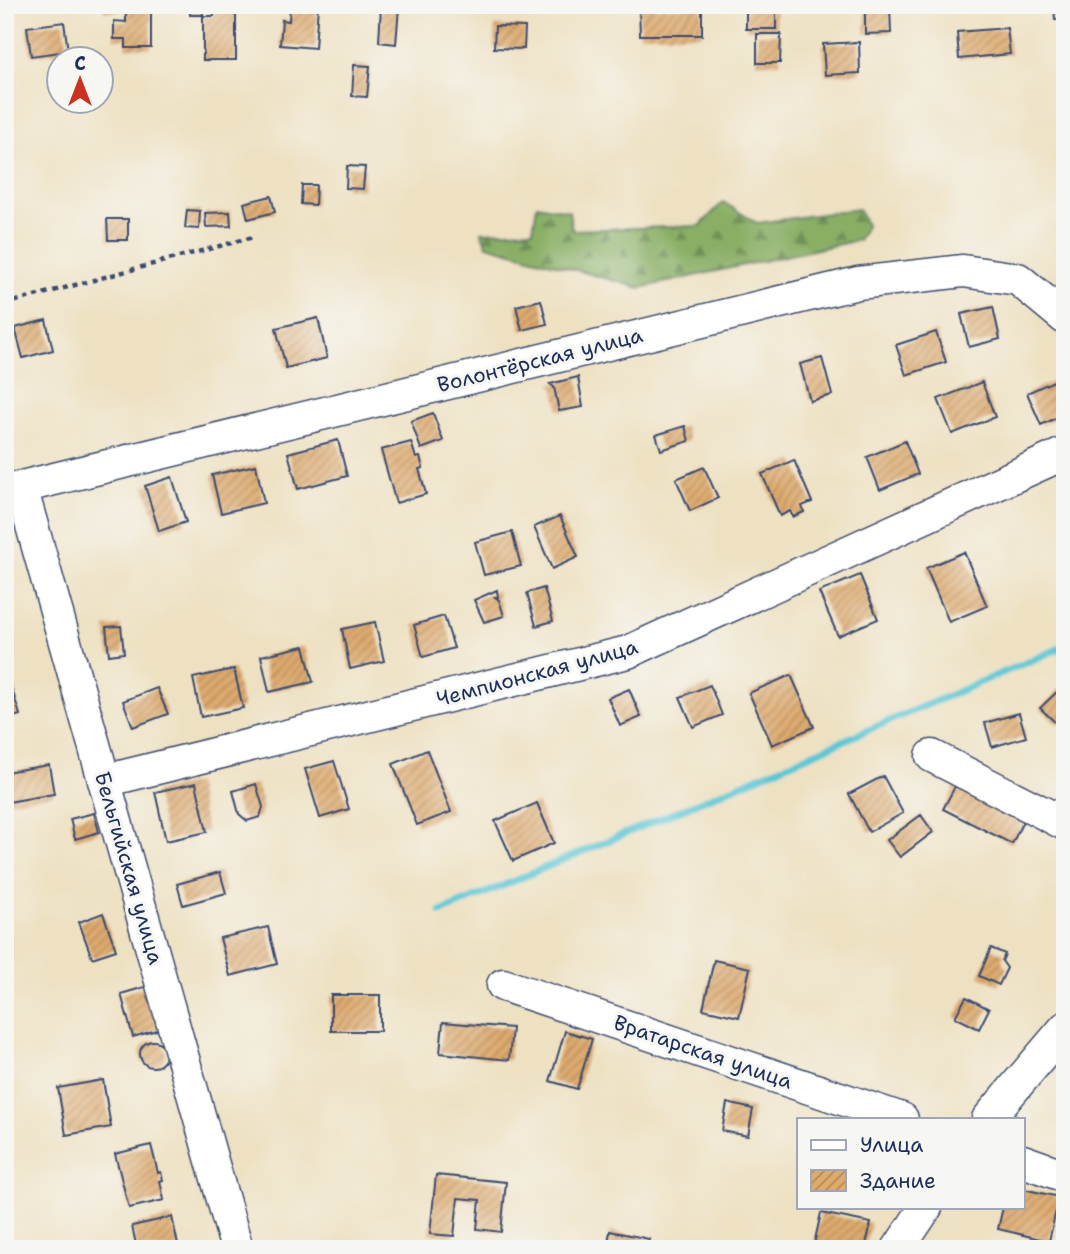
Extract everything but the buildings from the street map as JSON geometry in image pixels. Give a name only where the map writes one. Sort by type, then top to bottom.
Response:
[{"type":"street","name":"Волонтёрская улица","points":[[13,489],[858,283],[963,271],[1018,279],[1065,318]]},
{"type":"street","name":"Чемпионская улица","points":[[104,781],[628,652],[1065,453]]},
{"type":"street","name":"Бельгийская улица","points":[[13,489],[104,781],[237,1249]]},
{"type":"street","points":[[932,755],[1065,824]]},
{"type":"street","name":"Вратарская улица","points":[[503,985],[899,1118]]},
{"type":"street","points":[[989,1118],[1065,1028]]},
{"type":"street","points":[[1024,1161],[1065,1175]]},
{"type":"street","points":[[898,1249],[925,1208]]},
{"type":"path","points":[[5,304],[253,237]]},
{"type":"green space","points":[[723,202],[757,223],[858,209],[867,226],[858,240],[640,288],[487,245],[481,232],[533,230],[537,205],[569,211],[572,230],[700,226]]},
{"type":"waterway","points":[[441,912],[1065,646]]}]
